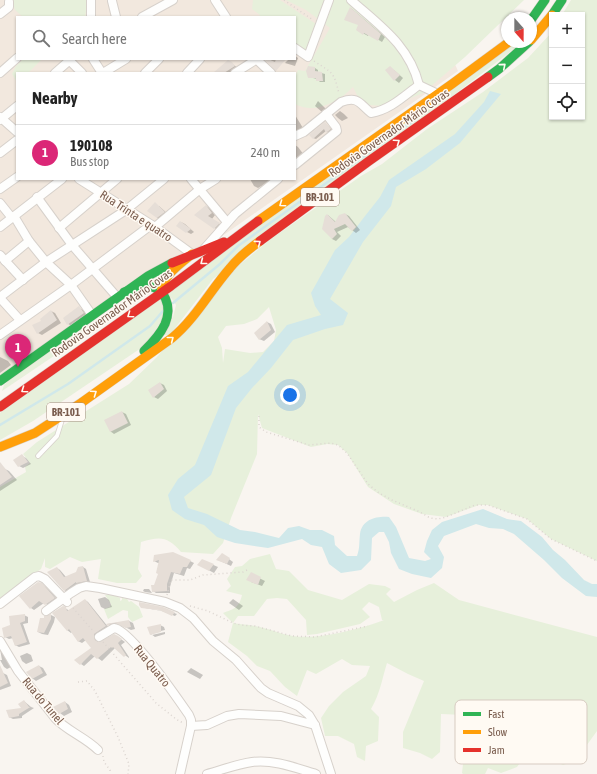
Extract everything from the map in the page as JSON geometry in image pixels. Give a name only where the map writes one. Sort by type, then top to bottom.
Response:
[{"type":"main road","points":[[537,12],[545,0]]},
{"type":"main road","name":"Rodovia Governador Mário Covas","points":[[554,12],[562,0]]},
{"type":"main road","name":"Rodovia Governador Mário Covas","points":[[537,33],[549,19]]},
{"type":"main road","name":"Rodovia Governador Mário Covas","points":[[0,407],[501,48]]},
{"type":"main road","name":"Rodovia Governador Mário Covas","points":[[0,447],[35,433],[172,338],[184,328],[230,268],[251,248],[369,161],[500,69],[522,48]]},
{"type":"main road","points":[[0,381],[92,314],[148,276],[175,261],[234,238]]},
{"type":"main road","points":[[162,292],[161,287],[166,278],[192,254]]},
{"type":"main road","points":[[120,295],[144,286],[154,287],[162,292],[169,307],[166,323],[158,335],[128,369]]},
{"type":"main road","points":[[0,458],[35,433]]},
{"type":"street","points":[[91,0],[91,16]]},
{"type":"street","points":[[144,16],[173,0]]},
{"type":"street","points":[[215,0],[225,16]]},
{"type":"street","points":[[296,49],[308,57],[329,0]]},
{"type":"street","points":[[351,0],[391,36],[401,48],[413,66],[419,85],[438,94]]},
{"type":"street","points":[[112,1],[116,16]]},
{"type":"street","points":[[2,13],[9,7],[9,2]]},
{"type":"street","points":[[0,73],[16,59]]},
{"type":"street","points":[[56,72],[70,60],[81,72]]},
{"type":"street","points":[[94,60],[102,72]]},
{"type":"street","points":[[105,72],[124,60]]},
{"type":"street","points":[[146,72],[158,60]]},
{"type":"street","points":[[188,72],[199,60]]},
{"type":"street","points":[[237,72],[255,60]]},
{"type":"street","points":[[258,60],[270,72]]},
{"type":"street","points":[[296,136],[304,132],[341,102],[353,99],[358,101],[371,113],[376,112],[392,105],[419,85]]},
{"type":"street","points":[[16,107],[1,118],[16,131]]},
{"type":"street","points":[[296,164],[337,131],[336,127],[326,114]]},
{"type":"street","points":[[0,153],[16,141]]},
{"type":"street","points":[[0,189],[16,178]]},
{"type":"street","points":[[0,226],[61,180]]},
{"type":"street","name":"Rua Trinta e quatro","points":[[80,180],[153,226],[192,254]]},
{"type":"street","points":[[59,228],[116,180]]},
{"type":"street","points":[[20,320],[0,297],[46,262],[126,210],[163,180]]},
{"type":"street","points":[[192,180],[227,222]]},
{"type":"street","points":[[0,335],[153,226],[200,189],[214,180]]},
{"type":"street","points":[[204,249],[234,214],[277,180]]},
{"type":"street","points":[[37,197],[59,228],[92,269],[120,295]]},
{"type":"street","points":[[0,203],[13,217],[29,241],[46,262],[71,285],[92,314]]},
{"type":"street","points":[[23,280],[3,258],[29,241]]},
{"type":"street","points":[[174,241],[177,252],[175,261]]},
{"type":"street","points":[[0,604],[35,577],[39,576],[45,579],[65,600]]},
{"type":"street","points":[[46,611],[65,600],[79,588],[86,586],[165,602],[180,608],[193,618],[213,641],[236,660],[261,688],[268,693],[305,710],[315,725],[331,774]]},
{"type":"street","name":"Rua Quatro","points":[[99,638],[111,628],[117,628],[132,641],[168,684],[189,714],[191,726]]},
{"type":"street","name":"Rua do Tunel","points":[[0,641],[18,671],[59,723],[98,750]]},
{"type":"street","points":[[180,774],[191,726],[207,725],[226,716],[239,714],[280,716],[315,725]]},
{"type":"street","points":[[207,774],[246,763],[259,761],[278,764],[316,774]]},
{"type":"lane","points":[[38,456],[57,436],[64,414]]},
{"type":"path","points":[[284,0],[306,16],[320,23]]},
{"type":"path","points":[[308,57],[329,70],[334,75],[341,102]]},
{"type":"path","points":[[259,416],[259,427],[263,430],[309,445],[338,445],[347,453],[368,484],[373,488],[392,500],[430,518],[438,519],[446,517],[475,505],[488,505],[527,519],[551,539],[597,561]]},
{"type":"path","points":[[165,602],[171,580],[190,580],[203,575],[243,572],[249,569]]},
{"type":"path","name":"Rua Quatro","points":[[65,600],[156,703],[176,719],[191,726]]},
{"type":"path","points":[[188,605],[208,611],[233,623],[255,626],[292,636],[315,637],[368,626]]},
{"type":"path","points":[[78,682],[88,681],[96,691],[129,764],[128,774]]},
{"type":"path","points":[[98,750],[104,756],[104,762],[110,770],[110,774]]},
{"type":"shaded area","points":[[0,0],[426,0],[458,71],[225,234],[0,378]]},
{"type":"green space","points":[[12,0],[88,0],[85,16],[22,16],[15,10]]},
{"type":"green space","points":[[253,0],[280,0],[316,24],[306,50],[296,45],[296,16],[260,16],[252,9]]},
{"type":"green space","points":[[286,0],[524,0],[512,12],[501,12],[501,22],[465,57],[423,93],[384,106],[369,105],[357,95],[353,87],[341,98],[326,105],[310,108],[296,104],[296,74],[298,70],[305,71],[330,28],[306,10]]},
{"type":"green space","points":[[571,0],[597,0],[597,561],[551,539],[527,519],[488,505],[479,505],[446,517],[422,514],[394,504],[368,487],[347,453],[338,445],[327,444],[311,447],[262,428],[258,414],[257,454],[231,518],[223,543],[213,554],[181,552],[172,543],[164,539],[154,539],[141,542],[138,569],[142,576],[136,583],[117,583],[98,579],[101,559],[82,562],[70,557],[50,569],[45,567],[45,558],[41,569],[0,598],[0,487],[26,472],[25,467],[30,463],[23,454],[37,442],[129,384],[156,358],[237,267],[271,239],[361,176],[382,164],[427,129],[483,92],[528,58],[549,35],[549,120],[585,120],[585,12],[564,12]],"holes":[[[269,307],[276,330],[274,341],[263,352],[250,353],[225,349],[223,363],[222,348],[218,337],[226,326],[244,324],[257,319]]]},
{"type":"green space","points":[[507,48],[515,48],[213,279],[169,336],[162,334],[173,317],[176,305],[167,292]]},
{"type":"green space","points":[[22,60],[41,60],[29,72],[16,72],[16,80],[12,74],[16,66]]},
{"type":"green space","points":[[160,299],[165,304],[161,322],[144,346],[33,421],[0,440],[0,413]]},
{"type":"green space","points":[[122,306],[122,310],[2,391],[4,385],[14,376],[47,352],[110,311]]},
{"type":"green space","points":[[270,554],[276,569],[289,571],[308,590],[342,600],[369,584],[385,586],[391,589],[386,594],[394,602],[434,583],[459,600],[597,637],[597,731],[587,745],[587,700],[455,700],[455,715],[441,714],[440,752],[432,759],[420,753],[403,748],[403,732],[424,681],[387,663],[379,692],[371,709],[379,717],[378,741],[366,746],[365,761],[357,757],[354,744],[338,736],[325,736],[321,718],[329,706],[343,692],[366,676],[370,666],[352,665],[342,659],[316,674],[307,670],[297,696],[285,687],[270,671],[257,666],[247,656],[228,642],[233,623],[223,613],[236,607],[239,603],[242,595],[226,591],[231,586],[227,579],[235,567],[242,566],[250,559]],"holes":[[[277,598],[287,599],[306,620],[307,635],[360,624],[370,617],[362,609],[369,602],[379,607],[382,620],[384,620],[339,633],[303,637],[288,635],[252,625],[233,623],[238,616],[254,616],[267,599]]]},
{"type":"green space","points":[[105,595],[114,595],[120,598],[120,601],[122,598],[127,599],[129,602],[131,601],[139,607],[143,617],[132,622],[128,617],[128,611],[123,610],[108,619],[104,609],[110,607],[111,604]]},
{"type":"green space","points":[[463,764],[519,764],[517,767],[501,773],[488,768],[485,774],[462,773]]},
{"type":"water","points":[[490,91],[501,94],[460,143],[426,169],[396,187],[391,206],[363,242],[330,299],[348,313],[343,325],[325,329],[293,340],[236,408],[211,475],[184,497],[188,508],[207,514],[240,530],[279,538],[288,528],[299,526],[310,530],[322,530],[334,536],[335,545],[347,556],[357,556],[361,529],[367,522],[375,518],[389,517],[396,527],[409,558],[425,561],[431,559],[424,552],[432,530],[442,522],[483,509],[507,519],[521,521],[542,537],[553,550],[584,580],[592,584],[597,584],[597,597],[586,596],[562,578],[514,534],[503,529],[489,528],[476,524],[444,536],[438,546],[444,557],[442,568],[431,578],[412,574],[399,569],[391,553],[389,542],[384,532],[379,532],[372,538],[371,560],[361,570],[341,573],[329,564],[322,547],[311,545],[302,539],[268,548],[235,543],[217,537],[204,525],[185,519],[172,510],[168,495],[178,479],[195,465],[228,386],[248,372],[287,325],[321,315],[315,306],[311,293],[335,250],[349,237],[380,197],[389,180],[455,134],[484,102]]},
{"type":"building","points":[[350,7],[381,34],[378,41],[364,33],[363,35],[356,30],[358,25],[344,20]]},
{"type":"building","points":[[228,60],[235,66],[226,72],[214,72]]},
{"type":"building","points":[[265,60],[275,62],[276,60],[285,60],[276,71]]},
{"type":"building","points":[[308,66],[315,67],[315,71],[322,72],[323,81],[316,81],[316,78],[308,78],[306,71]]},
{"type":"building","points":[[390,66],[400,75],[394,81],[385,70]]},
{"type":"building","points":[[325,122],[331,129],[326,133],[324,129],[313,139],[309,135]]},
{"type":"building","points":[[155,202],[165,212],[157,218],[147,211]]},
{"type":"building","points":[[206,205],[212,213],[208,216],[220,223],[214,229],[194,215]]},
{"type":"building","points":[[345,213],[356,227],[352,231],[345,224],[334,229],[337,234],[332,239],[322,229],[325,216],[327,214],[335,222],[339,215]]},
{"type":"building","points":[[180,221],[191,229],[186,233],[176,226]]},
{"type":"building","points":[[79,306],[84,313],[67,325],[63,318]]},
{"type":"building","points":[[51,310],[57,320],[37,334],[32,325],[41,321],[40,319]]},
{"type":"building","points":[[267,321],[271,330],[259,340],[254,333]]},
{"type":"building","points":[[160,382],[164,389],[153,398],[148,390]]},
{"type":"building","points":[[122,411],[128,423],[110,432],[104,420]]},
{"type":"building","points":[[22,454],[28,462],[18,467],[13,460]]},
{"type":"building","points":[[0,462],[12,477],[0,485]]},
{"type":"building","points":[[173,552],[191,560],[187,567],[183,567],[180,574],[171,572],[167,584],[167,591],[152,592],[151,585],[154,585],[158,574],[156,573],[159,560],[153,562],[154,555]]},
{"type":"building","points":[[222,553],[230,558],[227,564],[216,560]]},
{"type":"building","points":[[202,559],[214,564],[209,571],[197,565]]},
{"type":"building","points":[[83,566],[87,581],[76,582],[64,591],[47,572],[57,567],[64,577],[76,572],[78,567]]},
{"type":"building","points":[[251,572],[261,577],[258,585],[246,580]]},
{"type":"building","points":[[38,582],[42,583],[55,598],[45,605],[39,601],[30,609],[19,596]]},
{"type":"building","points":[[85,599],[106,626],[94,634],[95,640],[99,642],[114,634],[118,636],[122,639],[118,643],[126,655],[124,657],[113,647],[111,647],[97,659],[91,654],[80,665],[74,660],[91,648],[83,638],[78,642],[69,629],[67,631],[52,613],[63,606],[66,607],[67,611]]},
{"type":"building","points":[[139,602],[163,607],[175,612],[172,616],[159,610],[141,608]]},
{"type":"building","points":[[25,614],[25,621],[20,623],[27,642],[15,646],[11,636],[4,638],[2,628],[10,625],[9,616]]},
{"type":"building","points":[[51,614],[51,619],[44,633],[37,632],[40,618],[44,618],[44,616]]},
{"type":"building","points":[[129,620],[131,627],[126,628],[114,623],[107,626],[106,624]]},
{"type":"building","points":[[161,624],[161,632],[150,635],[147,627]]},
{"type":"building","points":[[0,665],[8,683],[0,687]]},
{"type":"building","points":[[39,665],[43,673],[32,679],[26,672]]},
{"type":"building","points":[[24,700],[29,707],[32,706],[19,714],[19,716],[9,718],[6,710],[21,708],[18,704]]},
{"type":"building","points":[[65,701],[68,709],[59,714],[53,707]]},
{"type":"waterway","points":[[173,303],[220,264],[238,246],[416,119]]},
{"type":"waterway","points":[[0,425],[68,384],[150,326],[163,311]]},
{"type":"traffic: fast","points":[[537,12],[545,0]]},
{"type":"traffic: fast","points":[[554,12],[562,0]]},
{"type":"traffic: fast","points":[[488,77],[522,48]]},
{"type":"traffic: fast","points":[[0,381],[148,276],[172,263]]},
{"type":"traffic: fast","points":[[124,292],[142,286],[152,287],[158,290],[166,299],[168,311],[165,324],[153,342],[144,351]]},
{"type":"traffic: slow","points":[[537,33],[549,19]]},
{"type":"traffic: slow","points":[[258,221],[501,48]]},
{"type":"traffic: slow","points":[[0,447],[35,433],[81,403],[172,338],[195,314],[233,264],[260,241]]},
{"type":"traffic: slow","points":[[161,292],[165,280],[169,275],[177,266],[192,254]]},
{"type":"traffic: jam","points":[[260,241],[369,161],[488,77]]},
{"type":"traffic: jam","points":[[0,407],[171,286],[258,221]]},
{"type":"traffic: jam","points":[[172,263],[224,242]]},
{"type":"place","name":"190108","points":[[18,367]]}]
